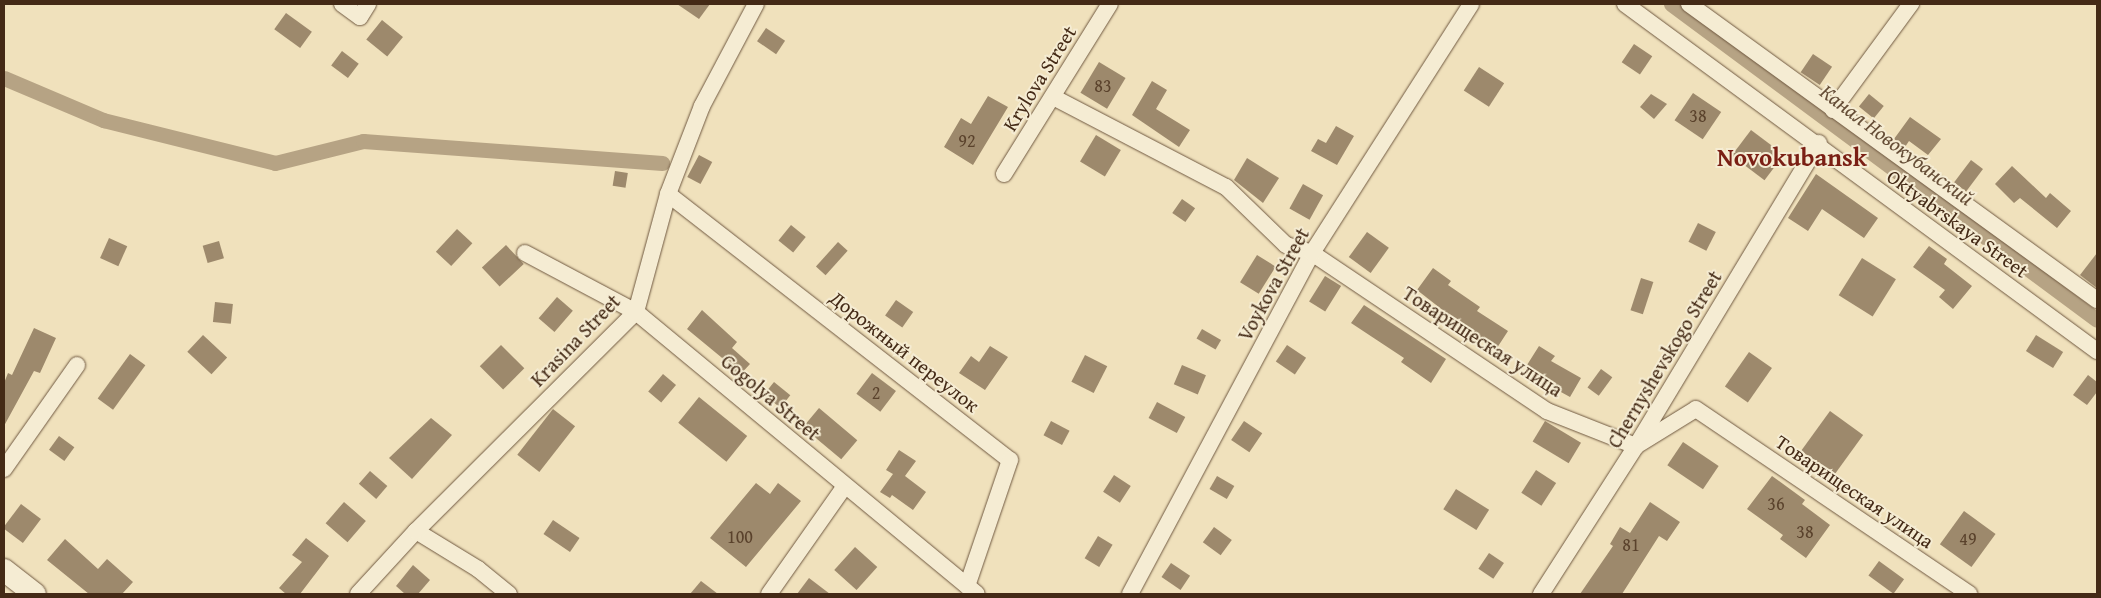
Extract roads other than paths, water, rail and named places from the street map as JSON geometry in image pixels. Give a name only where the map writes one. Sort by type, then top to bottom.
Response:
[{"type":"main road","points":[[4,570],[35,594]]},
{"type":"street","points":[[342,4],[364,10]]},
{"type":"street","name":"Krasina Street","points":[[358,594],[416,531],[636,312],[668,194],[702,106],[756,4]]},
{"type":"street","name":"Krylova Street","points":[[1004,174],[1110,4]]},
{"type":"street","name":"Voykova Street","points":[[1130,594],[1312,253],[1471,4]]},
{"type":"street","name":"Oktyabrskaya Street","points":[[1624,4],[2097,352]]},
{"type":"street","points":[[1689,4],[2097,300]]},
{"type":"street","points":[[1833,110],[1911,4]]},
{"type":"street","name":"Товарищеская улица","points":[[1053,97],[1226,187],[1286,245],[1312,253],[1547,411],[1636,446],[1696,409],[1969,594]]},
{"type":"street","name":"Chernyshevskogo Street","points":[[1541,594],[1636,446],[1818,145]]},
{"type":"street","name":"Дорожный переулок","points":[[668,194],[1010,460],[972,590]]},
{"type":"street","name":"Gogolya Street","points":[[525,253],[636,312],[972,590]]},
{"type":"street","points":[[4,469],[78,365]]},
{"type":"street","points":[[769,594],[845,486]]},
{"type":"street","points":[[416,531],[478,569],[509,594]]},
{"type":"waterway","name":"Канал Новокубанский","points":[[1671,4],[2097,320]]},
{"type":"waterway","points":[[4,78],[103,120],[275,163],[363,141],[662,163]]},
{"type":"district","name":"Novokubansk","points":[[1792,157]]}]
